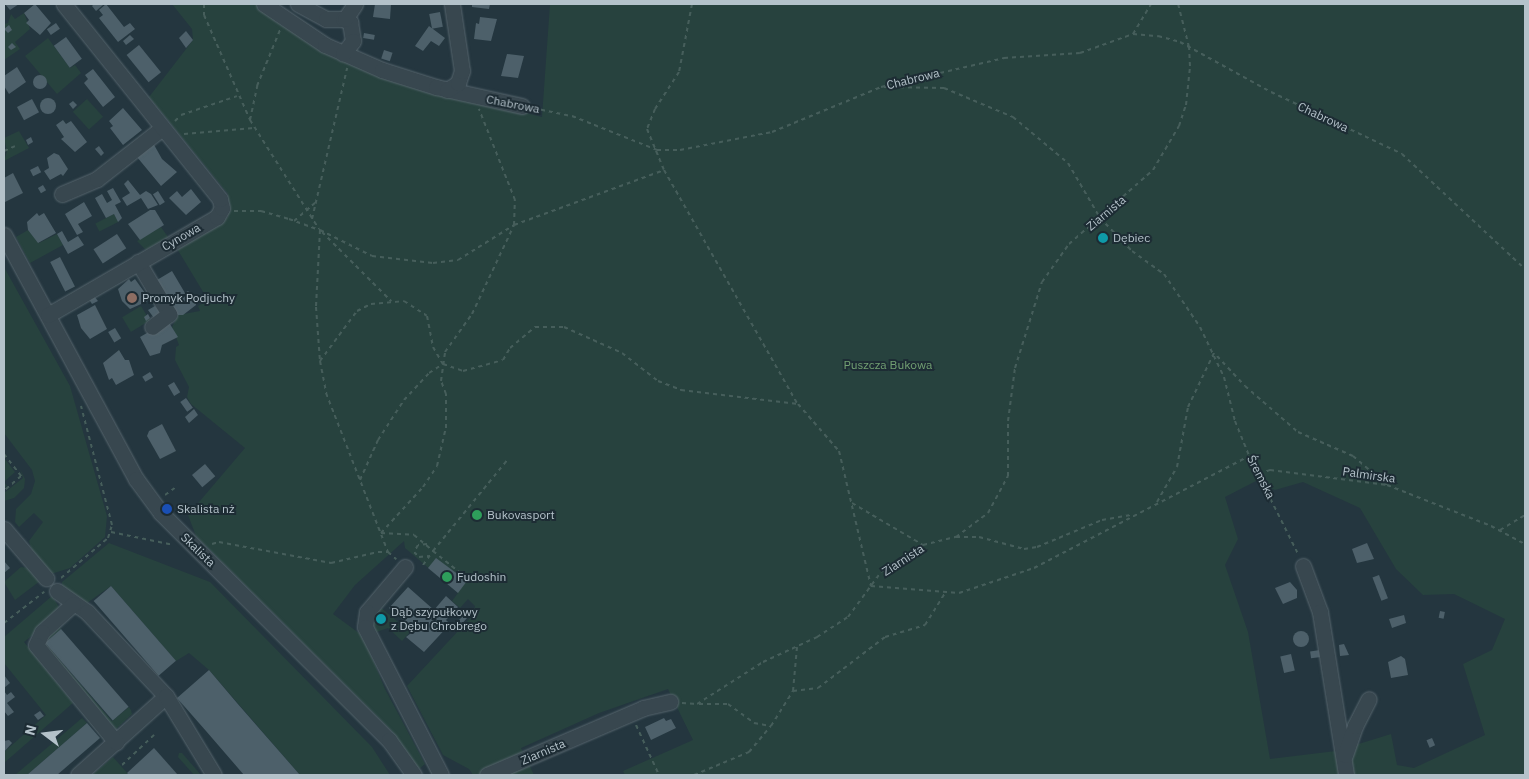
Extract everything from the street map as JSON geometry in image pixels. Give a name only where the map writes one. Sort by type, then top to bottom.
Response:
[{"type":"street","points":[[64,4],[220,199],[222,208]]},
{"type":"street","name":"Chabrowa","points":[[264,4],[346,55],[382,70],[447,90],[522,106]]},
{"type":"street","points":[[298,4],[326,19],[345,19],[352,26],[354,36],[346,55]]},
{"type":"street","points":[[345,19],[355,4]]},
{"type":"street","points":[[447,90],[458,83],[462,71],[452,4]]},
{"type":"street","points":[[62,194],[97,179],[164,131]]},
{"type":"street","name":"Cynowa","points":[[48,315],[217,217],[222,208]]},
{"type":"street","name":"Skalista","points":[[4,235],[136,479],[161,513],[389,740],[414,775]]},
{"type":"street","points":[[138,262],[169,314],[152,327]]},
{"type":"street","points":[[4,529],[51,586],[73,604],[87,612],[166,696],[214,775]]},
{"type":"street","points":[[400,562],[367,612],[365,627],[441,775]]},
{"type":"street","points":[[1303,566],[1320,612],[1346,775]]},
{"type":"street","points":[[73,604],[42,632],[36,645],[116,742]]},
{"type":"street","points":[[78,775],[166,696]]},
{"type":"street","points":[[1344,757],[1354,726],[1369,699]]},
{"type":"street","name":"Ziarnista","points":[[487,775],[631,713],[670,702]]},
{"type":"path","points":[[204,4],[204,15],[229,68],[238,96],[254,128],[320,230],[392,302]]},
{"type":"path","points":[[692,4],[678,72],[655,109],[647,129],[664,170],[798,404],[839,451],[871,586],[960,593],[1034,568],[1157,502],[1250,456]]},
{"type":"path","points":[[1133,34],[1151,4]]},
{"type":"path","name":"Ziarnista","points":[[697,704],[763,662],[797,647],[848,617],[881,572],[923,545],[956,537],[988,513],[1005,485],[1008,421],[1016,368],[1042,282],[1063,251],[1154,170],[1166,152],[1186,105],[1189,47],[1178,4]]},
{"type":"path","points":[[250,120],[257,86],[285,17]]},
{"type":"path","name":"Chabrowa","points":[[522,106],[572,116],[657,150],[680,150],[772,132],[881,87],[1004,58],[1080,53],[1133,34],[1158,36],[1189,47],[1259,86],[1402,154],[1525,269]]},
{"type":"path","points":[[312,219],[346,55]]},
{"type":"path","name":"Śremska","points":[[881,87],[944,88],[1013,117],[1068,163],[1100,218],[1132,251],[1164,274],[1214,353],[1224,377],[1235,421],[1303,566]]},
{"type":"path","points":[[180,115],[238,96]]},
{"type":"path","points":[[381,533],[423,487],[437,466],[446,428],[446,394],[441,381],[445,352],[472,314],[514,225],[516,200],[479,116],[478,97]]},
{"type":"path","points":[[164,131],[254,128]]},
{"type":"path","points":[[4,151],[15,146]]},
{"type":"path","points":[[222,208],[261,212],[294,221],[320,230],[372,256],[433,263],[458,260],[514,225],[664,170]]},
{"type":"path","points":[[294,221],[307,212],[316,202]]},
{"type":"path","points":[[320,230],[316,307],[320,361],[326,393],[388,552],[400,562]]},
{"type":"path","points":[[320,361],[357,311],[371,304],[404,301],[427,316],[433,347],[443,364],[463,371],[480,368],[503,360],[510,348],[535,328],[564,327],[622,353],[658,381],[681,390],[798,404]]},
{"type":"path","points":[[1157,502],[1177,467],[1188,407],[1214,353],[1245,386],[1298,432],[1353,456],[1388,485]]},
{"type":"path","points":[[360,480],[378,440],[404,400],[429,373],[443,364]]},
{"type":"path","points":[[4,623],[104,542],[110,532],[110,518],[82,412]]},
{"type":"path","points":[[4,454],[20,477],[4,490]]},
{"type":"path","points":[[424,565],[433,551],[508,459]]},
{"type":"path","name":"Palmirska","points":[[1259,475],[1270,470],[1388,485],[1500,530],[1525,544]]},
{"type":"path","points":[[160,500],[176,487]]},
{"type":"path","points":[[852,503],[923,545]]},
{"type":"path","points":[[956,537],[978,537],[1024,548],[1037,548],[1102,520],[1134,515]]},
{"type":"path","points":[[1500,530],[1525,515]]},
{"type":"path","points":[[110,532],[178,546]]},
{"type":"path","points":[[381,533],[410,534],[427,544],[469,580]]},
{"type":"path","points":[[206,548],[219,542],[331,563],[388,552]]},
{"type":"path","points":[[427,544],[418,545],[414,552],[419,557],[430,556]]},
{"type":"path","points":[[793,691],[818,688],[885,637],[925,625],[946,592]]},
{"type":"path","points":[[694,775],[749,752],[771,726],[793,691],[797,647]]},
{"type":"path","points":[[670,702],[728,704],[754,724],[771,726]]},
{"type":"path","points":[[631,713],[659,775]]},
{"type":"path","points":[[122,764],[154,735]]},
{"type":"green space","name":"Puszcza Bukowa","points":[[172,4],[258,4],[323,47],[451,94],[542,117],[550,4],[1525,4],[1525,775],[625,775],[623,771],[693,740],[668,689],[599,713],[521,748],[534,775],[473,775],[469,769],[443,755],[407,686],[472,616],[475,606],[468,599],[460,608],[452,601],[458,593],[405,548],[404,541],[355,585],[333,614],[363,636],[385,689],[425,764],[419,769],[391,730],[196,536],[188,515],[245,448],[191,404],[187,397],[189,387],[175,360],[176,347],[179,345],[172,327],[178,315],[200,311],[198,306],[208,300],[176,247],[228,217],[228,194],[149,97],[193,40],[192,29]],"holes":[[[1256,481],[1275,490],[1303,482],[1360,508],[1396,569],[1423,595],[1454,594],[1505,619],[1492,650],[1463,664],[1485,735],[1414,768],[1397,765],[1391,734],[1336,751],[1270,759],[1248,632],[1225,565],[1238,539],[1225,497]]]},
{"type":"green space","points":[[24,13],[30,29],[15,42],[20,49],[4,60],[4,24],[8,23],[11,14],[15,19]]},
{"type":"green space","points":[[48,38],[70,68],[75,65],[81,73],[57,94],[25,56]]},
{"type":"green space","points":[[87,99],[103,117],[89,130],[73,112]]},
{"type":"green space","points":[[19,131],[29,148],[4,161],[7,151],[4,138]]},
{"type":"green space","points":[[114,214],[118,222],[99,232],[95,224]]},
{"type":"green space","points":[[161,227],[168,237],[146,250],[137,241]]},
{"type":"green space","points":[[28,230],[39,243],[57,234],[63,245],[30,263],[16,237]]},
{"type":"green space","points":[[4,267],[70,386],[107,516],[105,537],[70,568],[51,574],[32,551],[29,541],[43,522],[34,513],[19,527],[15,522],[16,509],[31,494],[35,481],[32,470],[4,433]]},
{"type":"green space","points":[[141,306],[150,321],[131,332],[122,317]]},
{"type":"green space","points":[[4,458],[15,472],[4,482]]},
{"type":"green space","points":[[20,469],[25,479],[24,488],[14,498],[4,501],[4,493],[23,478]]},
{"type":"green space","points":[[109,543],[210,582],[372,747],[390,775],[300,775],[209,670],[189,653],[176,661],[111,586],[87,603],[62,587],[62,582]]},
{"type":"green space","points":[[21,567],[28,568],[40,581],[15,600],[4,582]]},
{"type":"green space","points":[[52,596],[59,607],[51,620],[24,642],[73,703],[4,763],[4,752],[46,715],[4,663],[4,637]]},
{"type":"green space","points":[[379,606],[410,632],[402,641],[388,628],[370,634],[369,623]]},
{"type":"green space","points":[[59,626],[61,629],[45,643],[112,721],[129,707],[131,710],[132,714],[114,731],[41,642]]},
{"type":"green space","points":[[82,718],[87,723],[27,775],[15,775]]},
{"type":"green space","points":[[179,753],[182,753],[201,775],[194,775],[178,757]]},
{"type":"green space","points":[[113,757],[129,775],[92,775]]},
{"type":"building","points":[[5,4],[19,4],[10,10]]},
{"type":"building","points":[[35,4],[51,23],[40,35],[26,23],[29,20],[24,13]]},
{"type":"building","points":[[94,4],[103,5],[96,11],[92,6]]},
{"type":"building","points":[[106,4],[124,27],[130,23],[135,29],[118,42],[99,18],[103,15],[99,10]]},
{"type":"building","points":[[375,4],[391,4],[390,19],[373,17]]},
{"type":"building","points":[[472,4],[490,4],[489,9],[472,7]]},
{"type":"building","points":[[440,12],[443,27],[432,29],[429,14]]},
{"type":"building","points":[[480,17],[497,19],[491,41],[474,39],[476,23],[479,24]]},
{"type":"building","points":[[56,23],[60,29],[51,35],[47,29]]},
{"type":"building","points":[[9,25],[12,30],[8,33],[4,29]]},
{"type":"building","points":[[429,26],[445,38],[439,46],[431,41],[423,51],[415,46]]},
{"type":"building","points":[[186,31],[193,40],[186,48],[179,38]]},
{"type":"building","points":[[364,33],[375,35],[374,40],[363,38]]},
{"type":"building","points":[[130,35],[134,39],[126,45],[123,41]]},
{"type":"building","points":[[66,37],[82,59],[70,68],[54,46]]},
{"type":"building","points":[[12,43],[16,47],[11,50],[8,47]]},
{"type":"building","points":[[139,45],[161,72],[149,82],[127,55]]},
{"type":"building","points":[[384,50],[393,53],[390,61],[381,59]]},
{"type":"building","points":[[507,54],[524,56],[518,78],[501,76]]},
{"type":"building","points":[[17,67],[26,82],[9,94],[4,86],[4,76]]},
{"type":"building","points":[[93,69],[115,97],[103,107],[84,83],[88,79],[85,75]]},
{"type":"building","points":[[40,75],[45,77],[47,82],[45,87],[40,89],[35,87],[33,82],[35,77]]},
{"type":"building","points":[[48,98],[56,106],[48,114],[40,106]]},
{"type":"building","points":[[32,99],[39,112],[24,120],[17,107]]},
{"type":"building","points":[[73,101],[77,105],[73,109],[69,104]]},
{"type":"building","points":[[123,108],[142,130],[123,145],[110,128],[113,126],[109,121]]},
{"type":"building","points":[[63,120],[66,124],[71,121],[87,142],[75,152],[61,139],[64,137],[56,125]]},
{"type":"building","points":[[31,137],[33,142],[28,145],[26,140]]},
{"type":"building","points":[[153,143],[162,159],[177,172],[161,186],[137,157]]},
{"type":"building","points":[[99,146],[104,153],[101,156],[95,149]]},
{"type":"building","points":[[54,153],[59,155],[68,169],[63,176],[61,174],[50,180],[44,171],[49,168],[47,158]]},
{"type":"building","points":[[38,166],[41,172],[33,176],[30,170]]},
{"type":"building","points":[[13,173],[23,193],[5,202],[4,178]]},
{"type":"building","points":[[128,180],[140,195],[146,191],[151,194],[158,205],[148,209],[141,198],[127,206],[122,198],[130,193],[124,184]]},
{"type":"building","points":[[43,185],[46,190],[41,193],[38,188]]},
{"type":"building","points":[[113,188],[121,202],[115,205],[122,218],[118,222],[114,214],[106,218],[95,198],[102,194],[107,203],[112,200],[107,191]]},
{"type":"building","points":[[191,189],[201,202],[186,215],[169,198],[177,191],[182,197]]},
{"type":"building","points":[[158,191],[165,202],[160,205],[153,194]]},
{"type":"building","points":[[84,202],[92,216],[78,224],[83,232],[77,235],[65,214]]},
{"type":"building","points":[[150,210],[155,210],[164,225],[140,240],[128,224]]},
{"type":"building","points":[[37,213],[39,216],[44,213],[56,233],[38,243],[28,230],[27,222]]},
{"type":"building","points":[[62,231],[68,242],[78,236],[84,245],[68,254],[57,234]]},
{"type":"building","points":[[117,234],[126,248],[103,264],[94,249]]},
{"type":"building","points":[[60,257],[75,286],[65,291],[50,262]]},
{"type":"building","points":[[172,271],[185,293],[188,291],[195,298],[196,305],[183,315],[178,315],[157,280]]},
{"type":"building","points":[[129,279],[131,282],[135,279],[150,300],[130,309],[122,301],[118,289]]},
{"type":"building","points":[[94,296],[98,301],[92,304],[89,299]]},
{"type":"building","points":[[95,305],[107,329],[90,339],[81,328],[77,315]]},
{"type":"building","points":[[155,306],[161,314],[154,318],[148,310]]},
{"type":"building","points":[[148,314],[150,318],[146,321],[144,317]]},
{"type":"building","points":[[168,321],[178,337],[162,345],[160,353],[150,356],[140,337]]},
{"type":"building","points":[[115,328],[121,338],[114,342],[108,332]]},
{"type":"building","points":[[119,350],[125,360],[129,360],[134,375],[116,385],[112,378],[109,380],[103,363]]},
{"type":"building","points":[[150,372],[153,377],[145,382],[142,377]]},
{"type":"building","points":[[174,382],[180,392],[174,396],[168,386]]},
{"type":"building","points":[[186,398],[193,408],[187,412],[180,402]]},
{"type":"building","points":[[194,409],[198,415],[189,423],[185,417]]},
{"type":"building","points":[[162,424],[176,451],[160,459],[147,436],[149,431]]},
{"type":"building","points":[[205,464],[215,476],[202,487],[192,475]]},
{"type":"building","points":[[1367,543],[1374,559],[1357,563],[1352,549]]},
{"type":"building","points":[[436,558],[467,581],[458,593],[428,568]]},
{"type":"building","points":[[4,561],[10,568],[4,573]]},
{"type":"building","points":[[1379,575],[1388,598],[1381,601],[1372,578]]},
{"type":"building","points":[[1290,582],[1297,590],[1297,598],[1283,604],[1275,588]]},
{"type":"building","points":[[111,586],[176,661],[159,676],[94,601]]},
{"type":"building","points":[[408,587],[434,610],[446,596],[458,607],[446,620],[450,624],[424,652],[406,637],[415,630],[389,608]]},
{"type":"building","points":[[1440,611],[1445,612],[1444,619],[1439,618]]},
{"type":"building","points":[[464,615],[467,618],[460,626],[456,623]]},
{"type":"building","points":[[1404,615],[1406,623],[1392,628],[1389,619]]},
{"type":"building","points":[[61,629],[129,707],[113,721],[45,643]]},
{"type":"building","points":[[1298,631],[1304,631],[1309,636],[1307,645],[1298,647],[1293,642],[1293,636]]},
{"type":"building","points":[[1344,644],[1349,655],[1340,656],[1339,645]]},
{"type":"building","points":[[1320,650],[1321,657],[1311,658],[1310,651]]},
{"type":"building","points":[[1291,654],[1295,671],[1284,673],[1280,656]]},
{"type":"building","points":[[1401,656],[1405,659],[1408,675],[1391,678],[1388,662]]},
{"type":"building","points":[[209,670],[300,775],[244,775],[177,698]]},
{"type":"building","points":[[4,675],[10,683],[4,688]]},
{"type":"building","points":[[4,691],[7,695],[11,692],[15,697],[7,703],[14,712],[8,716],[4,711]]},
{"type":"building","points":[[40,711],[44,716],[38,720],[34,715]]},
{"type":"building","points":[[664,718],[666,721],[671,719],[676,728],[651,740],[645,727]]},
{"type":"building","points":[[87,723],[100,738],[57,775],[27,775]]},
{"type":"building","points":[[1432,738],[1435,745],[1430,748],[1426,740]]},
{"type":"building","points":[[9,740],[12,743],[4,752],[4,741]]},
{"type":"building","points":[[154,748],[178,775],[129,775],[127,773]]},
{"type":"place","name":"Dębiec","points":[[1103,238]]},
{"type":"place","name":"Promyk Podjuchy","points":[[132,298]]},
{"type":"place","name":"Skalista nż","points":[[167,509]]},
{"type":"place","name":"Bukovasport","points":[[477,515]]},
{"type":"place","name":"Fudoshin","points":[[447,577]]},
{"type":"place","name":"Dąb szypułkowy z Dębu Chrobrego","points":[[381,619]]}]
